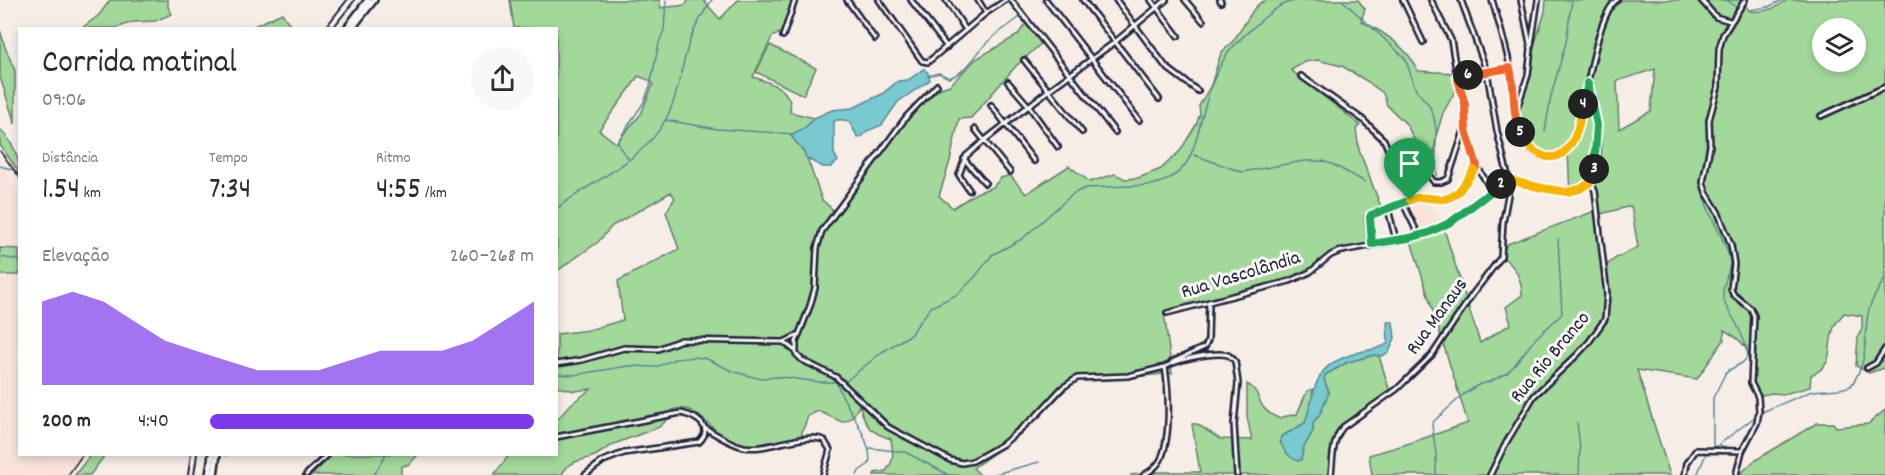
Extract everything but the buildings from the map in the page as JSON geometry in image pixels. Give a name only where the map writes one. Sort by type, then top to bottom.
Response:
[{"type":"highway","points":[[348,27],[368,0]]},
{"type":"highway","points":[[353,27],[374,0]]},
{"type":"highway","points":[[209,475],[212,456]]},
{"type":"highway","points":[[214,475],[217,456]]},
{"type":"street","points":[[330,27],[351,0]]},
{"type":"street","points":[[783,36],[795,0]]},
{"type":"street","points":[[847,0],[875,39]]},
{"type":"street","points":[[879,0],[922,61],[928,62],[1006,0]]},
{"type":"street","points":[[911,0],[946,47]]},
{"type":"street","points":[[946,0],[966,30]]},
{"type":"street","points":[[978,0],[987,13]]},
{"type":"street","points":[[1011,0],[1115,132]]},
{"type":"street","points":[[1046,0],[1139,120]]},
{"type":"street","points":[[1083,0],[1159,99]]},
{"type":"street","points":[[1116,0],[1166,67],[1198,91]]},
{"type":"street","points":[[1151,0],[1178,36]]},
{"type":"street","points":[[969,190],[959,177],[964,159],[1028,105],[1115,42],[1166,0]]},
{"type":"street","points":[[1185,0],[1203,21]]},
{"type":"street","points":[[1403,0],[1423,42]]},
{"type":"street","points":[[1431,0],[1449,34],[1465,104],[1465,126],[1477,166],[1491,191]]},
{"type":"street","points":[[1461,0],[1487,72],[1497,131],[1509,180],[1567,192],[1580,189],[1591,182],[1596,159],[1597,134],[1595,112],[1588,83]]},
{"type":"street","points":[[1492,0],[1515,90],[1515,116],[1523,139],[1535,153],[1549,157],[1566,150],[1577,130],[1606,14],[1611,4],[1617,0]]},
{"type":"street","points":[[1521,0],[1531,49]]},
{"type":"street","points":[[1515,116],[1528,75],[1538,0]]},
{"type":"street","points":[[1701,0],[1716,17],[1731,21]]},
{"type":"street","points":[[1736,475],[1742,451],[1757,423],[1760,403],[1751,383],[1754,316],[1751,309],[1733,294],[1731,289],[1734,264],[1728,238],[1718,212],[1706,192],[1703,180],[1710,146],[1709,120],[1718,87],[1719,49],[1723,35],[1745,0]]},
{"type":"street","points":[[1024,60],[1082,132]]},
{"type":"street","points":[[1457,76],[1510,68]]},
{"type":"street","points":[[1301,76],[1362,119],[1384,140],[1410,200]]},
{"type":"street","points":[[1008,82],[1028,105],[1058,147]]},
{"type":"street","points":[[795,351],[798,335],[810,306],[819,238],[825,225],[910,111],[937,85]]},
{"type":"street","points":[[1821,116],[1885,87]]},
{"type":"street","points":[[991,105],[1034,161]]},
{"type":"street","points":[[1427,173],[1434,182],[1448,179],[1465,126]]},
{"type":"street","points":[[975,129],[1010,172]]},
{"type":"street","points":[[964,159],[985,183]]},
{"type":"street","points":[[1372,244],[1370,216],[1410,200],[1423,197],[1447,199],[1452,197],[1477,166]]},
{"type":"street","name":"Rua Vascolândia","points":[[1167,313],[1290,281],[1310,272],[1335,253],[1419,236],[1451,222],[1509,180]]},
{"type":"street","name":"Rua Manaus","points":[[1331,475],[1334,444],[1339,432],[1397,389],[1432,355],[1472,295],[1499,261],[1509,180]]},
{"type":"street","name":"Rua Rio Branco","points":[[1490,475],[1506,442],[1534,396],[1589,342],[1605,319],[1606,294],[1595,191],[1591,182]]},
{"type":"street","points":[[1403,203],[1419,236]]},
{"type":"street","points":[[1388,209],[1396,240]]},
{"type":"street","points":[[784,342],[802,360],[831,374],[850,389],[888,428],[941,456],[962,463],[973,460],[1003,444],[1037,415],[1054,396],[1077,378],[1128,376],[1165,368],[1178,358],[1205,347],[1208,340],[1209,302]]},
{"type":"street","points":[[558,364],[582,360],[624,348],[658,349],[681,340],[784,342],[798,335]]},
{"type":"street","points":[[1867,368],[1876,363],[1885,349]]},
{"type":"street","points":[[1171,364],[1208,355],[1227,355],[1235,361],[1238,383],[1234,424],[1237,475]]},
{"type":"street","points":[[1144,475],[1153,470],[1161,461],[1165,448],[1168,384],[1165,368]]},
{"type":"street","points":[[558,437],[619,423],[681,413],[697,419],[705,428],[736,444],[747,447],[779,445],[810,438],[824,440],[830,450],[823,475]]},
{"type":"street","points":[[585,475],[603,461],[624,453],[699,442],[705,435],[705,428]]},
{"type":"street","points":[[1684,475],[1687,463],[1696,450],[1742,451]]},
{"type":"street","points":[[191,475],[194,456]]},
{"type":"street","points":[[306,475],[326,456]]},
{"type":"shaded area","points":[[0,167],[3,167],[18,195],[18,248],[0,245]]},
{"type":"shaded area","points":[[1419,199],[1423,202],[1426,200],[1443,223],[1422,233],[1407,205]]},
{"type":"shaded area","points":[[0,275],[18,275],[18,456],[83,456],[67,475],[0,475]]},
{"type":"green space","points":[[110,0],[168,0],[168,7],[172,14],[155,21],[133,22],[119,27],[83,27],[99,15]]},
{"type":"green space","points":[[510,0],[659,0],[661,8],[685,5],[689,0],[703,0],[720,19],[738,0],[794,0],[784,31],[772,37],[753,77],[785,92],[790,104],[790,112],[814,118],[806,127],[791,135],[805,152],[822,200],[838,214],[899,131],[897,128],[920,104],[941,88],[950,85],[976,59],[1018,35],[1027,21],[1043,42],[1016,66],[971,118],[959,119],[950,161],[939,196],[953,208],[976,193],[993,187],[1001,178],[1010,175],[1026,194],[1069,166],[1090,182],[1115,174],[1125,179],[1138,178],[1161,169],[1180,151],[1196,125],[1200,114],[1199,106],[1211,85],[1221,53],[1234,40],[1254,9],[1267,0],[1358,0],[1365,9],[1361,21],[1378,30],[1402,48],[1414,62],[1418,71],[1455,73],[1458,86],[1443,113],[1436,136],[1433,163],[1429,166],[1425,163],[1407,125],[1387,105],[1383,93],[1365,80],[1342,66],[1317,60],[1305,62],[1291,70],[1360,125],[1356,129],[1359,150],[1381,207],[1364,216],[1367,244],[1331,253],[1312,270],[1293,279],[1164,312],[1172,373],[1105,380],[1078,378],[1018,436],[973,468],[980,475],[874,475],[886,471],[891,463],[893,452],[891,439],[869,428],[859,405],[853,416],[842,422],[818,411],[808,416],[801,435],[786,441],[760,446],[733,440],[718,432],[692,411],[672,410],[668,419],[659,427],[614,444],[595,456],[575,462],[568,466],[561,475],[494,475],[508,456],[558,456],[558,419],[571,404],[591,389],[575,391],[558,387],[558,334],[589,330],[623,320],[618,281],[679,249],[666,212],[675,198],[671,192],[612,226],[598,242],[558,270],[558,27],[514,27]],"holes":[[[638,76],[653,84],[641,114],[616,143],[599,130]]]},
{"type":"green space","points":[[1546,0],[1745,0],[1746,7],[1750,11],[1760,11],[1770,9],[1787,0],[1885,0],[1885,368],[1869,373],[1856,366],[1862,316],[1844,313],[1832,333],[1828,360],[1825,366],[1811,375],[1810,387],[1784,394],[1772,393],[1758,396],[1750,377],[1748,353],[1737,338],[1724,330],[1724,340],[1697,379],[1637,370],[1670,475],[1372,475],[1369,455],[1468,423],[1411,241],[1444,229],[1480,343],[1511,324],[1506,307],[1522,295],[1521,283],[1516,272],[1501,256],[1507,244],[1595,211],[1593,183],[1570,193],[1568,152],[1554,156],[1541,154],[1530,145],[1519,124],[1518,110],[1530,70],[1532,52],[1545,12]],"holes":[[[1655,69],[1651,111],[1619,129],[1617,81]],[[1631,206],[1638,247],[1616,258],[1603,268],[1597,215]]]},
{"type":"green space","points":[[282,13],[291,27],[252,27]]},
{"type":"green space","points":[[0,30],[15,71],[15,124],[0,77]]},
{"type":"green space","points":[[770,45],[816,68],[803,95],[756,72]]},
{"type":"green space","points":[[0,129],[14,149],[18,160],[18,171],[0,145]]},
{"type":"green space","points":[[0,248],[18,249],[18,275],[0,275]]},
{"type":"green space","points":[[1374,355],[1379,356],[1390,392],[1355,416],[1337,436],[1331,447],[1330,460],[1333,475],[1130,475],[1200,472],[1192,424],[1197,424],[1220,439],[1252,440],[1247,417],[1247,384],[1256,392],[1265,409],[1278,418],[1297,414],[1307,391],[1313,389],[1305,423],[1281,437],[1280,442],[1287,453],[1302,456],[1303,449],[1313,431],[1313,422],[1319,416],[1329,392],[1324,380],[1325,375],[1348,362]]},
{"type":"green space","points":[[1885,410],[1885,475],[1739,475],[1754,461],[1817,423],[1833,423],[1836,427],[1868,424]]},
{"type":"green space","points":[[89,456],[104,456],[90,475],[75,475]]},
{"type":"green space","points":[[332,456],[417,456],[409,464],[401,467],[401,475],[312,475]]},
{"type":"water","points":[[924,69],[930,80],[898,102],[882,125],[867,131],[863,136],[858,138],[847,121],[834,121],[834,153],[838,161],[831,167],[823,167],[806,158],[791,136],[806,127],[814,118],[832,110],[853,108],[882,94],[898,81],[908,80]]},
{"type":"water","points":[[1387,322],[1393,322],[1395,338],[1389,352],[1382,356],[1374,355],[1348,362],[1325,375],[1324,380],[1329,392],[1319,416],[1313,422],[1313,431],[1303,449],[1301,460],[1298,461],[1291,457],[1283,448],[1281,437],[1305,423],[1319,378],[1331,364],[1342,358],[1388,343]]},
{"type":"waterway","points":[[628,158],[620,148],[618,141],[644,102],[650,86],[664,30],[666,0]]},
{"type":"waterway","points":[[558,208],[631,158],[657,133],[674,100],[692,35],[712,0]]},
{"type":"waterway","points":[[558,374],[574,375],[628,366],[656,367],[675,359],[695,357],[707,359],[732,371],[757,378],[781,377],[819,382],[845,382],[882,352],[910,335],[931,307],[958,294],[992,255],[1022,239],[1074,193],[1086,188],[1151,185],[1175,175],[1188,160],[1192,151],[1216,74],[1226,56],[1243,36],[1272,12],[1282,5],[1300,0]]},
{"type":"waterway","points":[[1342,0],[1405,58],[1416,90],[1429,105],[1434,117],[1438,181]]},
{"type":"waterway","points":[[1545,131],[1551,96],[1566,42],[1572,0]]},
{"type":"waterway","points":[[1727,0],[1736,7]]},
{"type":"waterway","points":[[1750,10],[1768,7],[1783,0]]},
{"type":"waterway","points":[[928,76],[939,73],[949,78],[960,72],[991,39],[1020,17]]},
{"type":"waterway","points":[[665,120],[717,129],[795,134]]},
{"type":"waterway","points":[[1702,178],[1707,140]]},
{"type":"waterway","points":[[1194,155],[1242,172],[1304,161],[1322,161],[1365,182]]},
{"type":"waterway","points":[[0,166],[18,173]]},
{"type":"waterway","points":[[1703,186],[1706,204],[1730,261],[1723,292],[1724,300],[1740,330],[1748,353],[1742,363],[1726,372],[1713,398],[1713,447]]},
{"type":"waterway","points":[[1436,475],[1432,425],[1434,421],[1464,394],[1480,384],[1507,373],[1535,339],[1562,314],[1558,239]]},
{"type":"waterway","points":[[0,257],[18,260]]},
{"type":"waterway","points":[[1762,412],[1812,391],[1851,386],[1861,367],[1865,350],[1869,309],[1885,278]]},
{"type":"waterway","points":[[837,384],[863,435],[870,455],[869,464],[857,475]]},
{"type":"waterway","points":[[1708,448],[1717,446],[1756,416]]},
{"type":"waterway","points":[[1577,423],[1580,448],[1579,475]]},
{"type":"waterway","points":[[869,448],[905,452],[949,475]]},
{"type":"waterway","points":[[1697,475],[1706,454]]},
{"type":"waterway","points":[[374,475],[385,456]]},
{"type":"waterway","points":[[992,475],[1039,462]]},
{"type":"railway","points":[[0,151],[18,175]]},
{"type":"railway","points":[[68,475],[82,456]]},
{"type":"route","points":[[1510,68],[1515,90],[1514,106],[1518,128],[1523,139],[1535,153],[1542,156],[1562,153],[1572,142],[1588,83],[1597,125],[1597,146],[1593,178],[1583,188],[1567,192],[1509,180],[1451,222],[1435,230],[1416,237],[1372,244],[1371,215],[1410,200],[1423,197],[1447,199],[1452,197],[1477,166],[1465,126],[1465,104],[1457,76],[1510,68]]}]
